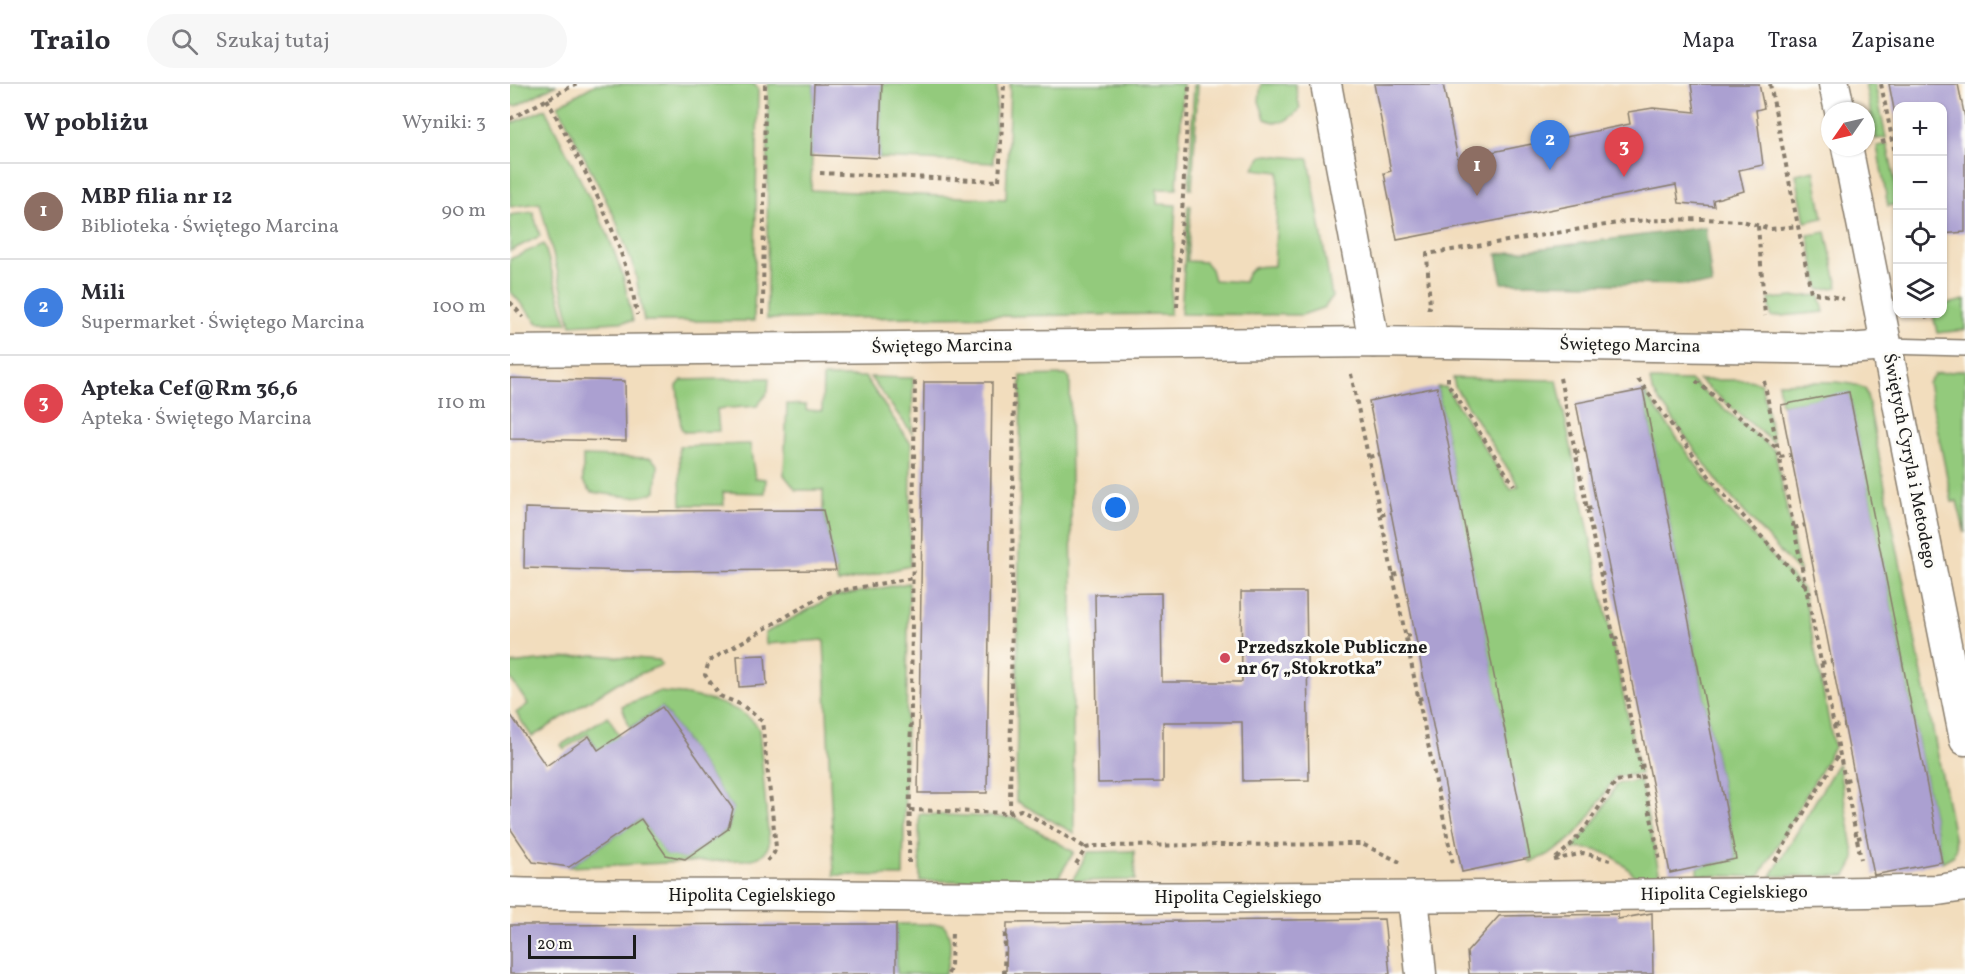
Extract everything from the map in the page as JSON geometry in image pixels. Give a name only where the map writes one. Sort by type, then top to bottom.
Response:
[{"type":"street","points":[[1326,84],[1374,342]]},
{"type":"street","points":[[1834,84],[1838,102]]},
{"type":"street","name":"Świętych Cyryla i Metodego","points":[[1861,156],[1886,346],[1965,740]]},
{"type":"street","name":"Świętego Marcina","points":[[510,351],[1374,342],[1848,349],[1886,346]]},
{"type":"street","name":"Hipolita Cegielskiego","points":[[510,892],[620,896],[1413,897],[1868,892],[1938,890],[1965,886]]},
{"type":"street","points":[[1413,897],[1421,974]]},
{"type":"lane","points":[[1886,346],[1965,348]]},
{"type":"path","points":[[510,119],[575,84]]},
{"type":"path","points":[[820,173],[999,181],[1004,84]]},
{"type":"path","points":[[1177,307],[1189,84]]},
{"type":"path","points":[[1770,84],[1811,292],[1850,301]]},
{"type":"path","points":[[1881,84],[1895,156]]},
{"type":"path","points":[[762,349],[764,85]]},
{"type":"path","points":[[548,99],[606,215],[626,265],[637,318]]},
{"type":"path","points":[[1875,143],[1892,140]]},
{"type":"path","points":[[1430,308],[1427,254],[1630,221],[1704,219],[1742,221],[1771,230],[1798,226]]},
{"type":"path","points":[[1758,226],[1766,324],[1757,348],[1868,892]]},
{"type":"path","points":[[1553,345],[1666,894]]},
{"type":"path","points":[[909,897],[915,370]]},
{"type":"path","points":[[1361,370],[1350,370],[1455,875]]},
{"type":"path","points":[[1632,371],[1717,488],[1806,585]]},
{"type":"path","points":[[1687,373],[1778,450]]},
{"type":"path","points":[[1010,813],[1014,380]]},
{"type":"path","points":[[1448,384],[1514,485]]},
{"type":"path","points":[[915,420],[923,420]]},
{"type":"path","points":[[1575,453],[1586,450]]},
{"type":"path","points":[[1369,457],[1380,454]]},
{"type":"path","points":[[1780,458],[1791,455]]},
{"type":"path","points":[[914,491],[922,490]]},
{"type":"path","points":[[1587,508],[1597,507]]},
{"type":"path","points":[[1381,515],[1391,512]]},
{"type":"path","points":[[1794,528],[1805,525]]},
{"type":"path","points":[[913,557],[921,558]]},
{"type":"path","points":[[1600,575],[1610,572]]},
{"type":"path","points":[[1393,575],[1403,573]]},
{"type":"path","points":[[762,863],[771,859],[776,847],[762,721],[742,705],[720,696],[705,675],[709,661],[827,593],[913,578]]},
{"type":"path","points":[[1807,593],[1818,590]]},
{"type":"path","points":[[912,627],[921,627]]},
{"type":"path","points":[[1406,636],[1414,634]]},
{"type":"path","points":[[1614,639],[1623,637]]},
{"type":"path","points":[[1821,663],[1832,661]]},
{"type":"path","points":[[911,694],[920,694]]},
{"type":"path","points":[[1418,699],[1427,697]]},
{"type":"path","points":[[1626,700],[1635,699]]},
{"type":"path","points":[[1834,726],[1845,725]]},
{"type":"path","points":[[1755,894],[1839,753]]},
{"type":"path","points":[[910,763],[919,763]]},
{"type":"path","points":[[1640,766],[1648,765]]},
{"type":"path","points":[[1434,774],[1442,772]]},
{"type":"path","points":[[1553,860],[1570,847],[1616,781],[1642,777]]},
{"type":"path","points":[[1845,780],[1855,778]]},
{"type":"path","points":[[910,810],[1010,813],[1021,810],[1086,848]]},
{"type":"path","points":[[1447,836],[1454,834]]},
{"type":"path","points":[[1654,835],[1662,834]]},
{"type":"path","points":[[1857,838],[1867,836]]},
{"type":"path","points":[[948,974],[951,966],[952,932],[949,924]]},
{"type":"path","points":[[1004,974],[1005,928]]},
{"type":"green space","points":[[513,84],[557,84],[516,106],[510,105],[510,86]]},
{"type":"green space","points":[[596,84],[754,84],[758,89],[754,321],[644,321],[635,271],[615,218],[558,105]]},
{"type":"green space","points":[[768,84],[814,84],[811,190],[1006,199],[1010,84],[1183,84],[1177,189],[1157,189],[1157,204],[1176,205],[1170,314],[767,319]]},
{"type":"green space","points":[[882,84],[997,84],[993,163],[879,158]]},
{"type":"green space","points":[[1194,84],[1198,84],[1192,189],[1189,189]]},
{"type":"green space","points":[[1261,84],[1295,84],[1300,109],[1292,117],[1281,122],[1265,119],[1259,101]]},
{"type":"green space","points":[[1865,84],[1875,84],[1886,138],[1876,139],[1875,102],[1869,102]]},
{"type":"green space","points":[[545,109],[608,235],[623,276],[633,321],[571,325],[540,203],[510,207],[510,124]]},
{"type":"green space","points":[[1887,144],[1893,172],[1893,205],[1888,206],[1877,146]]},
{"type":"green space","points":[[1262,156],[1309,159],[1332,297],[1325,307],[1302,315],[1181,314],[1188,206],[1191,206],[1187,261],[1205,262],[1211,269],[1214,280],[1244,282],[1251,269],[1274,266],[1279,172],[1253,169]]},
{"type":"green space","points":[[1814,170],[1823,218],[1805,222],[1796,174]]},
{"type":"green space","points":[[533,212],[540,236],[510,251],[510,215]]},
{"type":"green space","points":[[1705,227],[1712,285],[1502,283],[1497,254]]},
{"type":"green space","points":[[1826,232],[1838,287],[1819,290],[1808,235]]},
{"type":"green space","points":[[544,244],[567,323],[538,323],[510,291],[510,259]]},
{"type":"green space","points":[[1820,295],[1824,312],[1771,317],[1769,299]]},
{"type":"green space","points":[[1965,300],[1965,330],[1937,333],[1934,318],[1947,318],[1947,304]]},
{"type":"green space","points":[[1965,370],[1965,533],[1957,501],[1952,502],[1928,383],[1935,374]]},
{"type":"green space","points":[[1066,375],[1070,378],[1074,833],[1016,801],[1021,376]]},
{"type":"green space","points":[[823,377],[865,377],[911,444],[910,566],[838,583],[823,510],[823,490],[796,490],[784,475],[787,404],[806,405],[806,410],[822,411]]},
{"type":"green space","points":[[870,377],[913,378],[912,433]]},
{"type":"green space","points":[[769,378],[768,392],[757,406],[717,409],[719,431],[684,432],[681,428],[677,386],[682,380]]},
{"type":"green space","points":[[1453,378],[1557,380],[1640,774],[1615,777],[1589,817],[1571,839],[1546,856],[1530,862],[1437,387],[1446,387],[1511,490],[1519,486],[1455,387]]},
{"type":"green space","points":[[1650,380],[1691,381],[1775,451],[1800,574],[1720,485],[1652,390]]},
{"type":"green space","points":[[1699,380],[1749,380],[1761,383],[1774,443]]},
{"type":"green space","points":[[1836,382],[1848,383],[1866,390],[1956,847],[1953,856],[1942,862],[1849,393],[1781,405],[1778,383]]},
{"type":"green space","points":[[1643,390],[1726,507],[1803,589],[1834,747],[1759,877],[1698,875],[1698,867],[1736,859]]},
{"type":"green space","points":[[750,444],[755,478],[766,479],[765,493],[723,492],[724,505],[681,505],[679,446]]},
{"type":"green space","points":[[583,456],[651,458],[658,465],[656,491],[633,497],[591,492],[583,481]]},
{"type":"green space","points":[[909,583],[903,876],[834,875],[824,640],[766,644],[765,633],[832,597]]},
{"type":"green space","points":[[594,655],[659,660],[662,665],[617,683],[532,737],[516,713],[528,704],[510,678],[510,664]]},
{"type":"green space","points":[[658,692],[698,697],[728,706],[752,720],[759,729],[769,844],[767,849],[759,857],[748,860],[569,867],[641,819],[666,854],[685,859],[728,829],[733,809],[662,707],[630,728],[622,706]]},
{"type":"green space","points":[[608,716],[622,741],[601,755],[588,734],[564,749],[561,745]]},
{"type":"green space","points":[[1838,763],[1855,859],[1846,876],[1771,876]]},
{"type":"green space","points":[[1640,780],[1660,876],[1636,877],[1608,854],[1591,849],[1572,849],[1596,820],[1617,784]]},
{"type":"green space","points":[[919,814],[1016,818],[1074,852],[1056,881],[920,881]]},
{"type":"green space","points":[[1134,851],[1135,880],[1072,881],[1088,852]]},
{"type":"green space","points":[[896,924],[943,924],[950,941],[945,974],[897,974]]},
{"type":"building","points":[[814,84],[882,84],[879,158],[811,155]]},
{"type":"building","points":[[1374,84],[1443,84],[1458,159],[1630,124],[1628,112],[1653,108],[1695,112],[1691,84],[1759,84],[1764,108],[1756,110],[1763,165],[1739,170],[1744,191],[1713,200],[1714,206],[1679,203],[1676,185],[1397,240],[1384,173],[1391,171]]},
{"type":"building","points":[[1889,84],[1958,84],[1965,118],[1965,232],[1947,234],[1947,102],[1893,102],[1893,104]]},
{"type":"building","points":[[510,378],[625,381],[626,441],[510,439]]},
{"type":"building","points":[[924,382],[992,382],[987,793],[918,793]]},
{"type":"building","points":[[1437,387],[1530,858],[1462,872],[1369,401]]},
{"type":"building","points":[[1643,390],[1736,859],[1670,873],[1576,403]]},
{"type":"building","points":[[1849,392],[1942,862],[1874,875],[1781,405]]},
{"type":"building","points":[[525,508],[623,511],[823,510],[836,570],[630,571],[524,568]]},
{"type":"building","points":[[1241,592],[1306,592],[1309,780],[1243,781],[1242,722],[1163,722],[1163,782],[1098,783],[1095,594],[1161,593],[1162,682],[1242,682]]},
{"type":"building","points":[[765,655],[767,685],[739,687],[737,656]]},
{"type":"building","points":[[662,707],[733,809],[728,829],[685,859],[666,855],[641,819],[569,867],[533,862],[510,828],[510,714],[546,766],[589,736],[598,750]]},
{"type":"building","points":[[1652,913],[1653,974],[1469,974],[1467,952],[1499,916],[1618,914],[1618,919]]},
{"type":"building","points":[[1384,919],[1390,974],[1006,974],[1007,923]]},
{"type":"building","points":[[896,924],[896,974],[510,974],[510,925]]},
{"type":"place","name":"Mili","points":[[1550,170]]},
{"type":"place","name":"Apteka Cef@Rm 36,6","points":[[1624,177]]},
{"type":"place","name":"MBP filia nr 12","points":[[1477,196]]},
{"type":"place","name":"Przedszkole Publiczne nr 67 „Stokrotka”","points":[[1225,658]]}]
